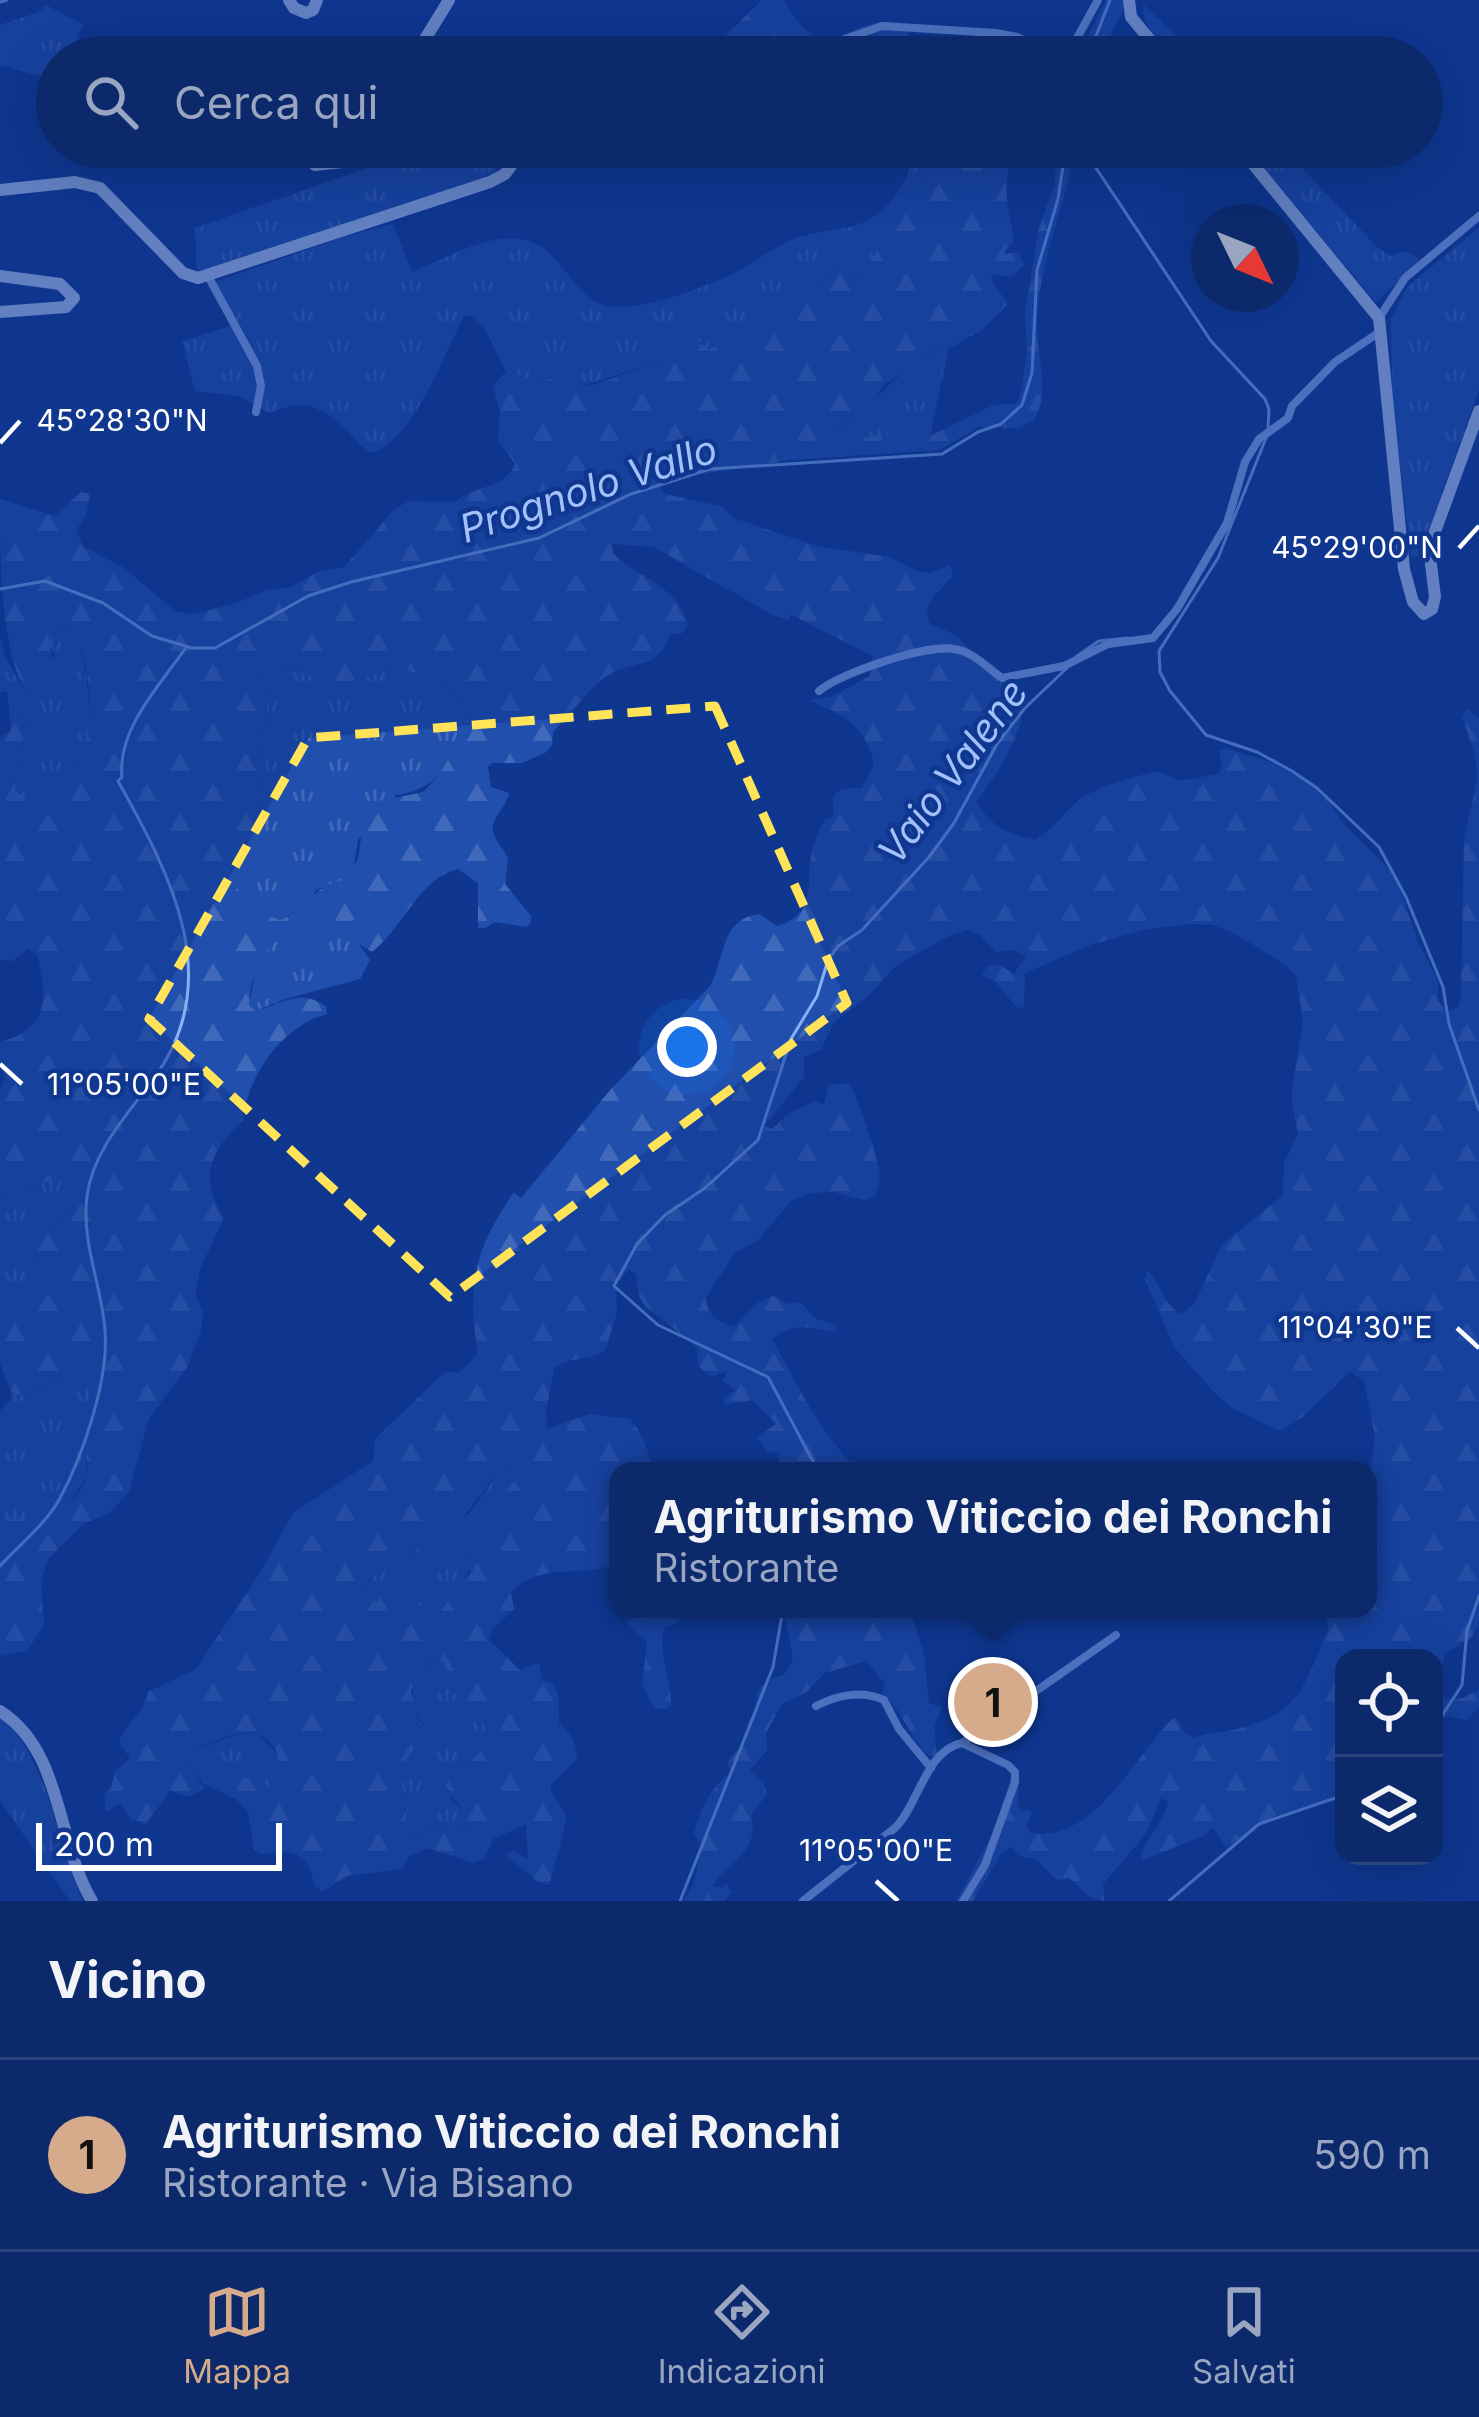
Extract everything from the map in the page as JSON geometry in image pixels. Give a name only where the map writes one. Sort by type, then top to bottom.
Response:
[{"type":"street","points":[[289,0],[306,13],[317,0]]},
{"type":"street","points":[[427,36],[448,0]]},
{"type":"street","points":[[1078,36],[1097,0]]},
{"type":"street","points":[[1129,0],[1132,17],[1147,36]]},
{"type":"street","points":[[853,36],[882,26],[1012,36]]},
{"type":"street","points":[[0,190],[75,182],[100,188],[183,273],[198,278],[490,182],[510,168]]},
{"type":"street","points":[[1256,168],[1381,324],[1404,569],[1413,602],[1424,614],[1432,609],[1435,597],[1429,548],[1479,411]]},
{"type":"street","points":[[819,691],[858,670],[928,648],[956,649],[974,656],[1002,678],[1015,678],[1064,666],[1108,644],[1153,638],[1177,609],[1227,524],[1245,462],[1259,439],[1288,418],[1292,406],[1335,362],[1381,324],[1405,278],[1479,216]]},
{"type":"street","points":[[0,276],[60,284],[74,298],[66,307],[0,312]]},
{"type":"street","points":[[208,276],[257,366],[261,386],[256,412]]},
{"type":"street","points":[[803,1901],[907,1816],[940,1754],[962,1744],[1116,1635]]},
{"type":"street","points":[[816,1706],[842,1694],[872,1694],[884,1700],[899,1730],[932,1768]]},
{"type":"street","points":[[0,1711],[32,1739],[44,1762],[76,1874],[92,1901]]},
{"type":"street","points":[[962,1744],[1015,1772],[985,1865],[963,1901]]},
{"type":"highlighted area","points":[[715,706],[847,1003],[450,1297],[149,1019],[308,738]]},
{"type":"green space","points":[[762,0],[783,0],[814,36],[725,36]]},
{"type":"green space","points":[[1106,0],[1124,0],[1111,36],[1088,36]]},
{"type":"green space","points":[[1143,4],[1176,36],[1154,36]]},
{"type":"green space","points":[[46,5],[84,25],[78,36],[36,36],[36,75],[0,65],[0,25],[39,12]]},
{"type":"green space","points":[[885,22],[907,26],[907,35],[842,36]]},
{"type":"green space","points":[[368,168],[499,168],[482,179],[197,272],[195,228]]},
{"type":"green space","points":[[909,168],[919,168],[922,185],[856,282],[852,284],[851,276],[835,268],[816,288],[714,350],[687,345],[661,361],[579,387],[525,380],[506,371],[485,329],[470,315],[464,316],[413,415],[400,433],[370,453],[338,422],[309,406],[269,413],[240,396],[195,391],[182,341],[237,324],[209,284],[343,237],[393,224],[412,272],[482,243],[525,240],[550,254],[589,298],[631,306],[707,285],[796,238],[867,221],[897,194]]},
{"type":"green space","points":[[919,168],[1009,168],[1014,240],[1003,254],[1019,252],[1024,265],[1013,276],[993,275],[991,280],[1008,304],[983,329],[954,346],[934,351],[884,385],[866,411],[807,444],[894,434],[930,436],[994,405],[1015,404],[1027,353],[1025,312],[1039,228],[1055,184],[1055,168],[1070,168],[1038,305],[1042,398],[1034,420],[1019,428],[979,427],[939,450],[789,460],[678,478],[662,483],[661,488],[666,494],[720,506],[736,519],[817,546],[889,557],[930,573],[950,565],[953,575],[930,603],[930,624],[956,635],[981,663],[1015,681],[1023,692],[1017,734],[977,801],[994,823],[1036,840],[1085,796],[1109,785],[1158,771],[1179,781],[1219,774],[1219,751],[1225,748],[1270,762],[1325,794],[1342,822],[1395,875],[1419,944],[1438,981],[1438,1001],[1448,1011],[1458,1007],[1461,998],[1464,838],[1478,777],[1462,717],[1467,709],[1479,719],[1479,1624],[1471,1638],[1445,1653],[1443,1660],[1443,1649],[1335,1649],[1335,1801],[1273,1817],[1226,1847],[1213,1827],[1203,1836],[1141,1861],[1166,1809],[1168,1801],[1161,1798],[1146,1834],[1103,1884],[1104,1901],[1087,1895],[1069,1878],[1057,1880],[1035,1858],[1024,1858],[1011,1847],[1002,1852],[973,1901],[956,1901],[995,1830],[1011,1776],[1019,1771],[1018,1804],[1032,1811],[1027,1825],[1030,1833],[1053,1833],[1074,1825],[1112,1794],[1173,1718],[1194,1738],[1273,1716],[1305,1683],[1328,1630],[1324,1618],[1377,1618],[1377,1462],[1371,1462],[1375,1437],[1364,1381],[1350,1371],[1304,1416],[1280,1431],[1232,1408],[1174,1347],[1145,1279],[1147,1270],[1171,1306],[1182,1314],[1195,1303],[1221,1246],[1283,1195],[1284,1163],[1298,1134],[1291,1096],[1303,1021],[1296,976],[1236,934],[1213,925],[1147,929],[1093,944],[1025,973],[1024,1006],[1018,1009],[994,980],[982,976],[987,966],[1000,965],[1014,974],[1026,957],[1016,950],[996,952],[979,934],[968,930],[897,965],[833,1023],[821,1050],[804,1057],[804,1077],[764,1126],[772,1129],[788,1114],[815,1101],[824,1105],[829,1085],[849,1083],[879,1168],[875,1196],[864,1200],[834,1192],[811,1193],[792,1200],[758,1240],[735,1253],[706,1297],[714,1316],[734,1327],[759,1302],[773,1296],[788,1304],[800,1302],[815,1318],[836,1326],[836,1332],[795,1328],[772,1340],[832,1441],[851,1462],[779,1462],[777,1453],[768,1452],[757,1437],[776,1424],[753,1400],[724,1405],[735,1390],[723,1381],[727,1371],[711,1377],[698,1366],[697,1347],[645,1306],[636,1274],[629,1269],[616,1284],[617,1313],[605,1351],[554,1369],[547,1429],[590,1414],[630,1419],[651,1462],[609,1462],[609,1565],[549,1573],[523,1582],[511,1592],[514,1609],[492,1630],[489,1640],[520,1670],[539,1663],[543,1680],[558,1693],[559,1723],[575,1746],[577,1758],[550,1786],[566,1819],[549,1885],[539,1883],[505,1854],[513,1851],[528,1859],[526,1824],[493,1839],[485,1858],[474,1863],[428,1848],[409,1856],[402,1869],[347,1876],[322,1892],[298,1856],[261,1854],[254,1849],[248,1812],[237,1800],[233,1778],[239,1775],[270,1787],[278,1763],[269,1741],[253,1734],[231,1735],[195,1750],[188,1766],[205,1788],[188,1796],[171,1790],[144,1826],[131,1820],[121,1803],[106,1812],[104,1795],[115,1772],[130,1758],[119,1742],[148,1692],[196,1669],[260,1573],[293,1513],[373,1461],[375,1439],[445,1372],[459,1373],[477,1355],[476,1270],[486,1240],[514,1192],[521,1198],[611,1089],[710,986],[737,924],[759,914],[777,926],[804,907],[811,855],[825,819],[833,817],[833,796],[841,789],[862,788],[874,764],[866,740],[851,723],[808,700],[833,696],[870,676],[873,656],[790,614],[790,620],[773,615],[654,547],[613,544],[613,553],[676,601],[688,625],[683,633],[671,634],[650,661],[617,670],[598,682],[553,732],[552,745],[545,753],[522,763],[488,767],[491,787],[509,793],[493,827],[508,859],[505,884],[531,916],[531,923],[527,927],[494,922],[478,928],[478,883],[458,869],[432,883],[372,952],[359,944],[362,927],[353,920],[271,942],[251,986],[249,1005],[255,1011],[307,998],[326,1006],[327,1014],[295,1029],[270,1055],[251,1087],[243,1121],[215,1154],[210,1178],[224,1218],[200,1269],[195,1295],[203,1312],[201,1330],[188,1366],[149,1418],[129,1492],[109,1513],[83,1524],[48,1559],[41,1582],[44,1625],[27,1651],[0,1656],[0,1518],[51,1514],[80,1491],[87,1475],[85,1441],[91,1394],[89,1377],[64,1377],[26,1397],[11,1392],[0,1363],[0,1300],[29,1278],[37,1241],[77,1203],[76,1181],[49,1181],[0,1198],[0,1091],[5,1078],[0,1042],[36,1020],[43,984],[37,954],[28,949],[12,961],[0,960],[0,737],[11,730],[9,710],[18,710],[28,726],[17,756],[15,791],[32,802],[45,797],[69,779],[83,753],[89,688],[80,647],[71,632],[59,625],[49,631],[58,687],[43,695],[27,695],[11,652],[3,602],[0,499],[55,516],[81,492],[90,494],[77,529],[82,546],[124,568],[176,612],[193,614],[237,603],[266,590],[290,588],[317,572],[344,567],[394,510],[408,501],[456,502],[510,473],[515,464],[498,440],[500,413],[493,386],[506,371],[539,382],[571,375],[579,387],[590,386],[661,361],[690,342],[700,342],[708,349],[721,346],[816,288],[841,263],[851,273],[850,282],[856,282],[922,185]],"holes":[[[267,664],[322,680],[354,681],[386,670],[422,675],[463,700],[468,726],[439,775],[423,792],[379,801],[364,819],[358,859],[345,880],[326,886],[280,920],[245,906],[230,871],[264,794],[262,742],[269,690],[261,675]],[[520,1460],[526,1468],[503,1494],[469,1548],[470,1572],[440,1612],[386,1589],[377,1602],[368,1598],[365,1586],[378,1572],[430,1539],[450,1533],[498,1473]],[[443,1661],[446,1683],[478,1716],[489,1743],[446,1785],[467,1818],[466,1829],[409,1833],[404,1823],[409,1806],[397,1772],[423,1736],[411,1691],[426,1664]]]},
{"type":"green space","points":[[1263,168],[1302,168],[1379,249],[1391,256],[1405,251],[1420,260],[1376,302],[1299,211],[1299,204],[1293,204]]},
{"type":"green space","points":[[1479,228],[1479,390],[1442,492],[1425,556],[1411,557],[1392,396],[1391,319],[1407,287]]},
{"type":"green space","points":[[949,347],[930,436],[894,435],[809,446],[807,443],[849,421],[920,360]]},
{"type":"green space","points":[[59,625],[76,634],[82,655],[89,706],[87,732],[71,776],[55,792],[32,802],[15,792],[17,756],[28,726],[18,710],[9,710],[7,691],[0,692],[0,637],[5,657],[27,695],[44,695],[55,656],[47,640],[49,631]]},
{"type":"green space","points":[[267,664],[335,681],[387,670],[422,675],[463,700],[468,726],[441,772],[423,787],[396,795],[358,840],[353,871],[345,880],[316,890],[309,903],[280,920],[244,906],[230,871],[264,794],[262,742],[269,691],[261,675]]},
{"type":"green space","points":[[344,920],[362,927],[359,944],[370,960],[360,979],[255,1011],[249,1005],[256,970],[271,942]]},
{"type":"green space","points":[[49,1181],[77,1181],[77,1203],[37,1241],[29,1278],[0,1300],[0,1198]]},
{"type":"green space","points":[[65,1377],[89,1377],[94,1403],[84,1443],[87,1476],[66,1509],[27,1521],[0,1518],[0,1411],[11,1392],[26,1397]]},
{"type":"green space","points":[[520,1460],[527,1468],[503,1494],[468,1557],[472,1563],[457,1593],[440,1612],[386,1590],[377,1602],[368,1598],[365,1586],[387,1562],[412,1554],[430,1535],[469,1514],[498,1473]]},
{"type":"green space","points":[[630,1618],[682,1618],[664,1628],[662,1647],[671,1705],[665,1709],[654,1708],[642,1685],[647,1642],[626,1623]]},
{"type":"green space","points":[[786,1618],[913,1618],[924,1655],[929,1703],[942,1708],[934,1725],[937,1756],[929,1756],[922,1748],[882,1693],[885,1684],[866,1661],[825,1673],[806,1692],[782,1704],[766,1733],[767,1750],[750,1770],[764,1783],[767,1794],[751,1815],[748,1846],[712,1886],[722,1888],[727,1883],[732,1892],[724,1901],[681,1901],[696,1873],[701,1844],[694,1833],[703,1807],[731,1772],[727,1762],[746,1741],[759,1690],[784,1675],[793,1659]]},
{"type":"green space","points":[[434,1660],[443,1661],[448,1670],[446,1683],[478,1716],[489,1743],[461,1767],[451,1799],[467,1814],[470,1824],[465,1829],[408,1833],[403,1823],[409,1806],[397,1772],[421,1721],[414,1704],[415,1680]]},
{"type":"green space","points":[[1479,1689],[1479,1707],[1466,1720],[1443,1718],[1443,1699],[1463,1698]]},
{"type":"green space","points":[[0,1718],[30,1754],[83,1901],[70,1901],[0,1801]]},
{"type":"green space","points":[[253,1733],[277,1756],[278,1771],[270,1788],[245,1778],[234,1787],[237,1800],[203,1783],[188,1766],[195,1750]]},
{"type":"waterway","points":[[0,2],[7,0]]},
{"type":"waterway","name":"Prognolo Vallo","points":[[1096,36],[1110,0]]},
{"type":"waterway","name":"Prognolo Vallo","points":[[0,589],[45,581],[103,603],[152,636],[192,648],[215,648],[308,596],[539,538],[631,494],[710,469],[942,454],[1001,424],[1022,405],[1032,373],[1037,270],[1063,168]]},
{"type":"waterway","points":[[1096,168],[1211,341],[1265,399],[1268,429]]},
{"type":"waterway","points":[[1266,438],[1218,558],[1159,651],[1160,672],[1206,735],[1257,752],[1292,771],[1317,788],[1379,847],[1406,897],[1443,987],[1449,1024],[1479,1110]]},
{"type":"waterway","name":"Vaio Valene","points":[[1077,656],[1099,641],[1128,638]]},
{"type":"waterway","points":[[0,1566],[54,1507],[85,1439],[99,1394],[105,1350],[87,1231],[87,1196],[96,1163],[113,1133],[176,1041],[186,1003],[183,928],[156,853],[118,781],[133,726],[185,649]]},
{"type":"waterway","name":"Vaio Valene","points":[[813,1462],[768,1377],[658,1325],[614,1286],[637,1244],[665,1215],[705,1188],[758,1140],[791,1039],[817,996],[828,960],[929,857],[954,823],[997,744],[1025,708],[1067,668]]},
{"type":"waterway","points":[[1443,1714],[1462,1685],[1467,1631],[1479,1596]]},
{"type":"waterway","name":"Vaio Valene","points":[[680,1901],[773,1667],[781,1618]]},
{"type":"waterway","points":[[1169,1901],[1259,1824],[1335,1798]]},
{"type":"place","name":"Agriturismo Viticcio dei Ronchi","points":[[993,1702]]}]
